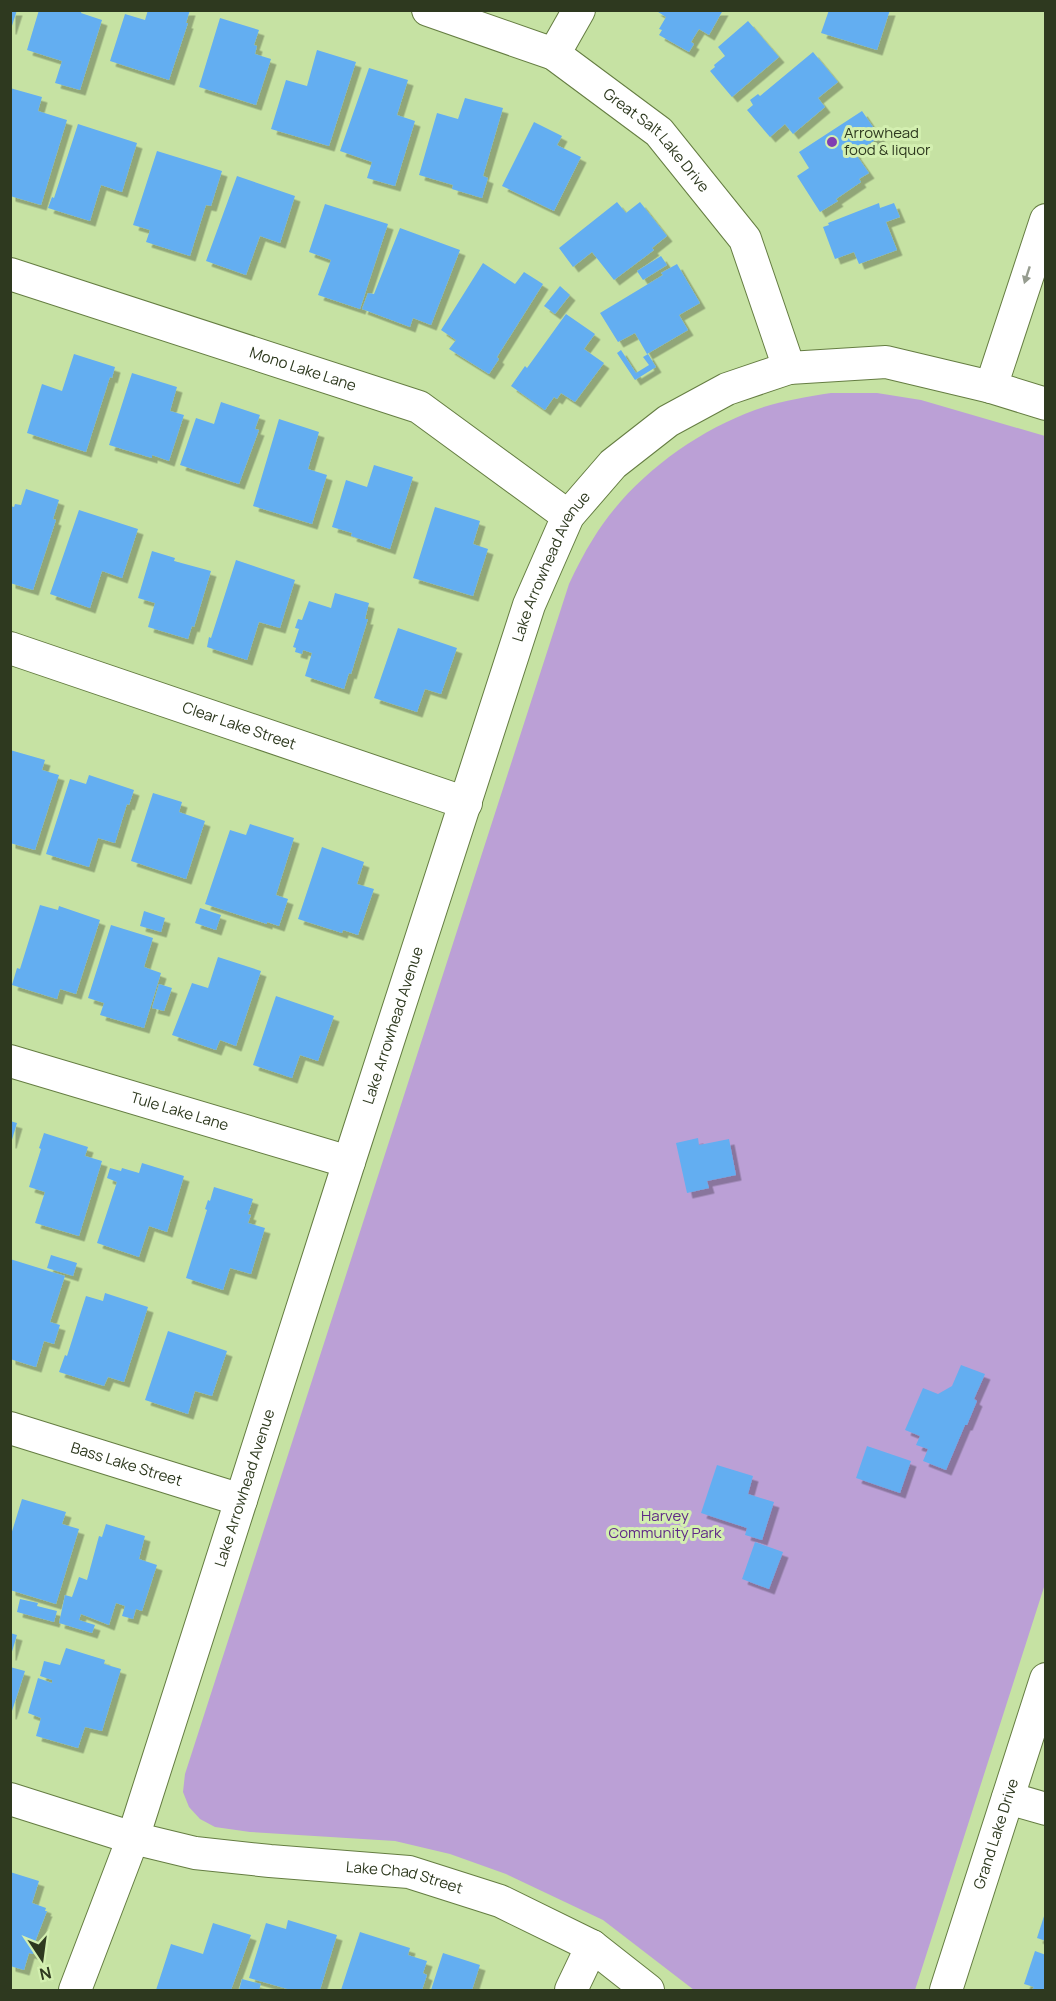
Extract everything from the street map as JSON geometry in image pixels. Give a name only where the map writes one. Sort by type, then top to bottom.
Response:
[{"type":"street","name":"Great Salt Lake Drive","points":[[428,10],[554,54],[659,132],[745,239],[789,368]]},
{"type":"street","points":[[554,54],[579,10]]},
{"type":"street","points":[[991,387],[1046,220]]},
{"type":"street","name":"Mono Lake Lane","points":[[10,274],[419,407],[568,516]]},
{"type":"street","name":"Lake Arrowhead Avenue","points":[[75,1990],[133,1838],[530,605],[568,516],[613,464],[668,421],[728,390],[789,368],[886,362],[991,387],[1046,404]]},
{"type":"street","name":"Clear Lake Street","points":[[10,648],[466,803]]},
{"type":"street","name":"Tule Lake Lane","points":[[10,1061],[349,1162]]},
{"type":"street","name":"Bass Lake Street","points":[[10,1428],[241,1500]]},
{"type":"street","name":"Grand Lake Drive","points":[[946,1990],[1046,1679]]},
{"type":"street","points":[[1008,1798],[1046,1809]]},
{"type":"street","name":"Lake Chad Street","points":[[10,1799],[133,1838],[195,1853],[409,1872],[500,1900],[592,1946],[648,1990]]},
{"type":"street","points":[[571,1990],[592,1946]]},
{"type":"green space","name":"Harvey Community Park","points":[[831,393],[877,393],[921,400],[1045,436],[1045,1584],[915,1990],[694,1990],[603,1920],[506,1874],[450,1854],[395,1841],[250,1832],[215,1827],[200,1819],[189,1807],[183,1792],[185,1774],[569,584],[586,550],[607,518],[643,479],[664,461],[708,432],[755,410]]},
{"type":"building","points":[[10,10],[17,10],[11,29],[10,29]]},
{"type":"building","points":[[39,10],[82,10],[81,13],[102,20],[80,90],[55,83],[62,61],[27,50]]},
{"type":"building","points":[[148,10],[190,10],[186,23],[188,23],[169,80],[110,61],[125,14],[145,20]]},
{"type":"building","points":[[655,10],[723,10],[709,35],[699,29],[691,42],[694,44],[689,52],[659,35],[662,30],[659,29],[666,17]]},
{"type":"building","points":[[829,10],[890,10],[877,50],[821,33]]},
{"type":"building","points":[[220,18],[259,30],[254,45],[257,46],[255,54],[271,59],[256,105],[199,87]]},
{"type":"building","points":[[748,21],[779,57],[732,97],[710,71],[725,56],[718,47]]},
{"type":"building","points":[[317,50],[356,62],[329,146],[271,129],[286,80],[307,86]]},
{"type":"building","points":[[813,52],[838,82],[818,98],[825,107],[793,134],[785,124],[770,137],[747,110],[753,105],[750,100],[758,94],[760,96]]},
{"type":"building","points":[[369,68],[408,80],[397,115],[415,121],[395,186],[367,178],[372,162],[340,151]]},
{"type":"building","points":[[10,88],[42,97],[38,111],[67,120],[41,205],[10,196]]},
{"type":"building","points":[[465,98],[503,108],[483,176],[488,178],[482,198],[452,189],[453,185],[419,175],[437,113],[458,119]]},
{"type":"building","points":[[862,111],[880,137],[855,153],[869,173],[859,179],[861,182],[836,199],[838,201],[820,212],[797,176],[809,168],[799,152]]},
{"type":"building","points":[[534,122],[562,136],[557,145],[581,157],[554,211],[502,186]]},
{"type":"building","points":[[78,124],[137,143],[122,192],[101,185],[90,221],[48,208],[52,197],[54,198]]},
{"type":"building","points":[[157,151],[222,171],[211,206],[206,205],[190,256],[146,242],[150,230],[133,225]]},
{"type":"building","points":[[237,176],[295,196],[280,243],[260,236],[246,275],[206,261]]},
{"type":"building","points":[[617,202],[626,213],[640,202],[667,236],[652,248],[654,250],[614,280],[592,252],[573,267],[559,248]]},
{"type":"building","points":[[879,203],[880,208],[894,203],[900,217],[886,222],[897,250],[859,264],[854,252],[835,259],[823,227]]},
{"type":"building","points":[[325,204],[388,224],[360,309],[318,295],[331,260],[309,252]]},
{"type":"building","points":[[400,228],[460,250],[431,325],[413,318],[410,327],[362,309],[368,293],[374,294]]},
{"type":"building","points":[[661,256],[667,265],[643,280],[637,271]]},
{"type":"building","points":[[483,263],[515,284],[524,272],[543,284],[497,357],[499,359],[489,374],[449,349],[456,340],[441,330]]},
{"type":"building","points":[[677,264],[700,303],[679,315],[688,330],[647,354],[635,333],[618,342],[600,313]]},
{"type":"building","points":[[560,286],[570,295],[555,314],[544,306]]},
{"type":"building","points":[[566,314],[595,334],[584,349],[604,363],[575,402],[561,393],[557,399],[554,397],[545,410],[511,386]]},
{"type":"building","points":[[621,350],[636,373],[649,365],[643,357],[648,354],[656,367],[635,380],[617,353]]},
{"type":"building","points":[[74,354],[115,367],[86,452],[27,433],[42,384],[62,391]]},
{"type":"building","points":[[132,373],[177,387],[170,411],[184,415],[169,461],[109,445]]},
{"type":"building","points":[[221,402],[260,415],[255,429],[259,430],[239,484],[180,465],[196,418],[214,424]]},
{"type":"building","points":[[279,419],[319,432],[308,469],[327,475],[312,524],[253,506]]},
{"type":"building","points":[[374,465],[413,477],[390,549],[332,527],[346,480],[367,487]]},
{"type":"building","points":[[26,489],[59,500],[53,519],[56,520],[33,590],[10,583],[10,506],[21,505]]},
{"type":"building","points":[[435,507],[480,521],[473,544],[488,549],[473,596],[413,578]]},
{"type":"building","points":[[79,510],[138,529],[122,578],[102,571],[90,608],[50,594]]},
{"type":"building","points":[[152,551],[175,558],[174,561],[211,571],[194,627],[192,626],[188,639],[148,627],[155,603],[138,598]]},
{"type":"building","points":[[236,560],[295,580],[280,628],[259,622],[247,660],[207,647]]},
{"type":"building","points":[[335,593],[369,603],[365,619],[368,619],[344,689],[305,676],[312,653],[303,650],[302,654],[295,652],[296,648],[293,647],[299,629],[295,628],[298,619],[302,620],[309,601],[331,608]]},
{"type":"building","points":[[398,628],[457,648],[441,694],[425,689],[417,712],[374,698]]},
{"type":"building","points":[[10,750],[45,760],[42,770],[59,775],[35,850],[10,843]]},
{"type":"building","points":[[89,775],[134,790],[129,805],[127,804],[115,843],[98,838],[89,867],[46,854],[70,779],[86,784]]},
{"type":"building","points":[[153,793],[182,802],[179,812],[205,821],[186,879],[131,861]]},
{"type":"building","points":[[250,824],[294,838],[276,895],[288,899],[279,926],[205,904],[230,830],[246,835]]},
{"type":"building","points":[[322,847],[364,862],[357,884],[374,889],[358,935],[343,930],[342,933],[298,919]]},
{"type":"building","points":[[40,905],[58,910],[59,906],[100,920],[76,994],[60,989],[57,999],[12,985],[17,968],[20,969]]},
{"type":"building","points":[[200,908],[221,915],[216,930],[195,923]]},
{"type":"building","points":[[144,911],[165,918],[161,932],[140,926]]},
{"type":"building","points":[[111,925],[153,938],[144,967],[161,973],[144,1028],[100,1015],[104,1003],[88,998]]},
{"type":"building","points":[[218,957],[261,971],[236,1046],[220,1040],[216,1050],[172,1035],[192,983],[208,988]]},
{"type":"building","points":[[159,984],[172,988],[164,1011],[152,1008]]},
{"type":"building","points":[[276,996],[334,1016],[318,1061],[300,1055],[292,1078],[253,1065]]},
{"type":"building","points":[[10,1121],[17,1123],[11,1143],[10,1143]]},
{"type":"building","points":[[44,1133],[88,1147],[85,1156],[102,1161],[79,1236],[35,1223],[45,1192],[29,1187]]},
{"type":"building","points":[[698,1138],[699,1145],[729,1139],[736,1175],[707,1181],[709,1188],[687,1193],[676,1143]]},
{"type":"building","points":[[142,1163],[184,1176],[167,1232],[149,1226],[139,1257],[97,1243],[117,1182],[107,1178],[110,1168],[121,1171],[122,1168],[139,1173]]},
{"type":"building","points":[[214,1187],[253,1199],[248,1214],[251,1215],[248,1223],[265,1228],[251,1274],[230,1268],[223,1290],[186,1278],[207,1210],[205,1209]]},
{"type":"building","points":[[51,1255],[77,1263],[73,1276],[47,1268]]},
{"type":"building","points":[[10,1259],[65,1276],[50,1322],[60,1325],[54,1344],[44,1341],[36,1367],[10,1359]]},
{"type":"building","points":[[105,1293],[148,1307],[124,1382],[108,1377],[104,1386],[59,1372],[65,1355],[67,1356],[86,1296],[103,1301]]},
{"type":"building","points":[[168,1331],[227,1351],[212,1396],[195,1391],[188,1414],[145,1400]]},
{"type":"building","points":[[961,1365],[985,1374],[974,1399],[977,1401],[946,1470],[923,1461],[928,1449],[916,1445],[920,1436],[905,1430],[923,1388],[938,1394],[952,1386]]},
{"type":"building","points":[[867,1446],[911,1461],[900,1493],[856,1478]]},
{"type":"building","points":[[717,1465],[753,1476],[748,1494],[774,1502],[762,1540],[745,1535],[747,1528],[701,1513]]},
{"type":"building","points":[[22,1499],[66,1512],[62,1524],[79,1529],[56,1604],[10,1590],[10,1538]]},
{"type":"building","points":[[106,1524],[145,1536],[139,1559],[157,1565],[142,1611],[136,1609],[133,1619],[122,1616],[125,1606],[116,1603],[109,1625],[81,1614],[79,1620],[95,1625],[92,1633],[59,1623],[65,1595],[72,1597],[79,1577],[87,1580],[99,1536],[102,1537]]},
{"type":"building","points":[[755,1542],[783,1552],[769,1589],[742,1579]]},
{"type":"building","points":[[20,1599],[57,1611],[54,1622],[17,1612]]},
{"type":"building","points":[[10,1633],[17,1635],[11,1655],[10,1655]]},
{"type":"building","points":[[66,1648],[105,1660],[104,1664],[121,1669],[102,1731],[85,1727],[78,1748],[36,1736],[41,1718],[28,1713],[38,1678],[52,1683],[52,1680],[40,1676],[44,1661],[60,1665]]},
{"type":"building","points":[[10,1667],[25,1671],[11,1714],[10,1714]]},
{"type":"building","points":[[10,1872],[39,1881],[32,1903],[46,1908],[45,1911],[47,1911],[35,1942],[37,1943],[33,1954],[29,1953],[24,1970],[10,1966]]},
{"type":"building","points":[[1046,1913],[1046,1941],[1037,1938]]},
{"type":"building","points":[[288,1920],[337,1935],[320,1990],[291,1990],[249,1978],[266,1923],[286,1929]]},
{"type":"building","points":[[213,1923],[251,1935],[231,1990],[156,1990],[171,1944],[203,1954]]},
{"type":"building","points":[[360,1932],[410,1948],[408,1955],[427,1961],[423,1973],[427,1975],[422,1990],[341,1990]]},
{"type":"building","points":[[1035,1951],[1046,1955],[1046,1990],[1032,1990],[1034,1987],[1024,1984]]},
{"type":"building","points":[[443,1953],[480,1965],[472,1990],[431,1990]]},
{"type":"building","points":[[242,1979],[261,1984],[259,1990],[239,1990]]},
{"type":"place","name":"Arrowhead food & liquor","points":[[832,142]]}]
